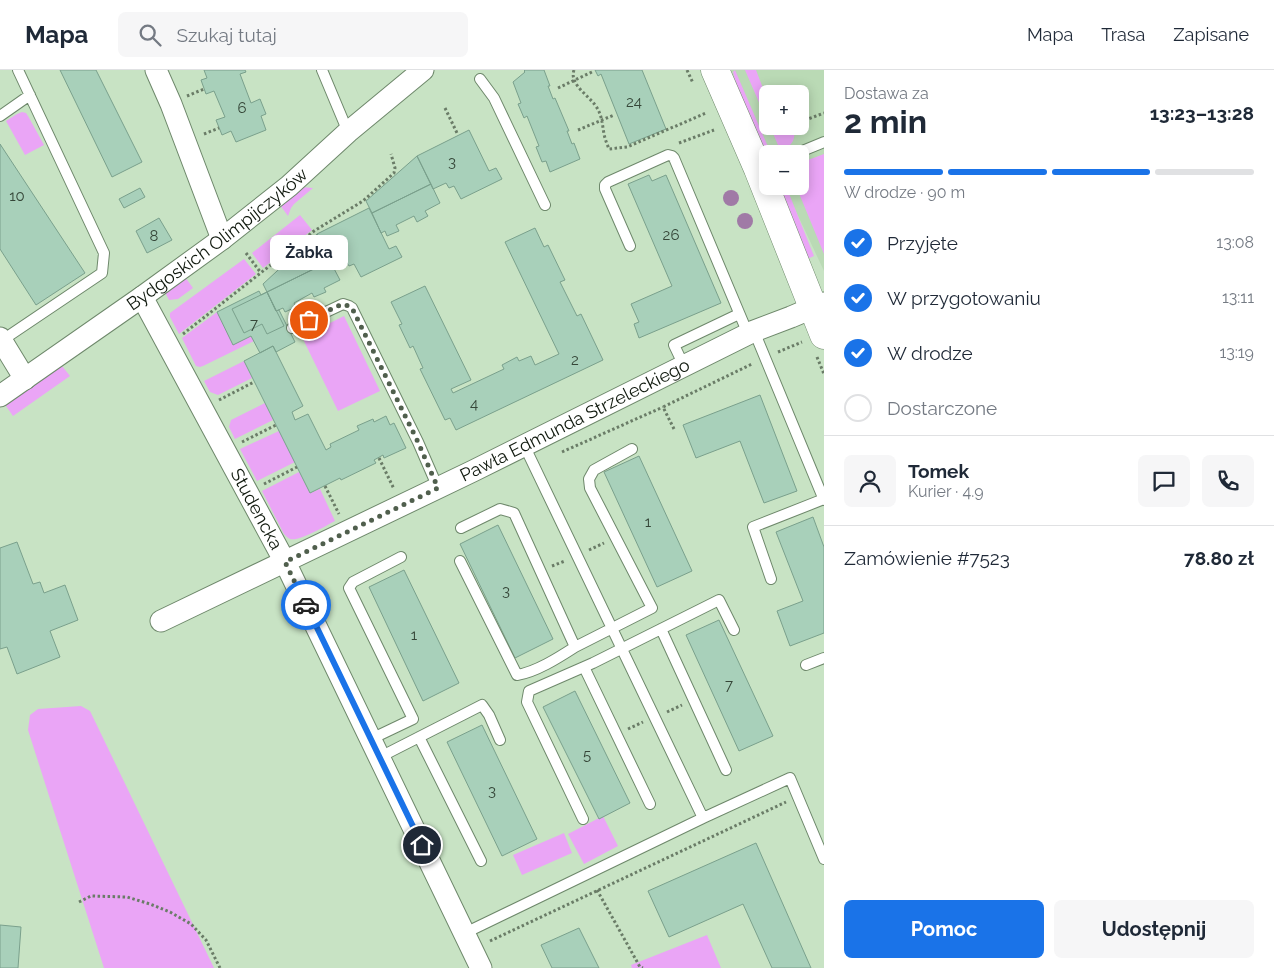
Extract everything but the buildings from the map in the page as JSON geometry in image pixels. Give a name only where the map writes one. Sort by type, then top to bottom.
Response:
[{"type":"street","points":[[156,70],[171,104],[222,239]]},
{"type":"street","name":"Bydgoskich Olimpijczyków","points":[[0,396],[222,239],[289,186],[348,132],[423,70]]},
{"type":"street","points":[[715,70],[759,159]]},
{"type":"street","points":[[774,195],[819,305],[817,337]]},
{"type":"street","name":"Studencka","points":[[142,297],[285,562],[375,748],[472,930],[481,968]]},
{"type":"street","name":"Pawła Edmunda Strzeleckiego","points":[[161,621],[438,488],[529,455],[684,366],[751,332],[819,305]]},
{"type":"street","points":[[1,339],[25,378]]},
{"type":"lane","points":[[1,339],[102,273],[104,253],[18,70]]},
{"type":"lane","points":[[322,70],[348,132]]},
{"type":"lane","points":[[480,79],[494,98],[545,204]]},
{"type":"lane","points":[[0,116],[30,96]]},
{"type":"lane","points":[[809,148],[824,142]]},
{"type":"lane","points":[[630,246],[605,189],[605,185],[668,155],[672,156],[739,314],[766,358],[824,499],[752,527],[771,578]]},
{"type":"lane","points":[[292,328],[342,304],[349,306],[418,442],[438,488]]},
{"type":"lane","points":[[684,366],[674,345],[739,314]]},
{"type":"lane","points":[[460,561],[517,675],[525,674],[652,608],[590,488],[589,479],[594,470],[632,449]]},
{"type":"lane","points":[[529,455],[703,818]]},
{"type":"lane","points":[[461,528],[500,509],[514,513],[575,647]]},
{"type":"lane","points":[[375,748],[413,719],[349,588],[353,582],[401,557]]},
{"type":"lane","points":[[583,819],[527,702],[529,691],[584,667],[719,600],[734,630]]},
{"type":"lane","points":[[661,629],[726,770]]},
{"type":"lane","points":[[806,665],[824,658]]},
{"type":"lane","points":[[584,667],[650,804]]},
{"type":"lane","points":[[375,748],[419,737],[482,705],[489,715],[500,740]]},
{"type":"lane","points":[[419,737],[481,861]]},
{"type":"lane","points":[[472,930],[790,778],[824,859]]},
{"type":"path","points":[[574,70],[574,80],[599,111],[604,136],[609,149],[627,147],[706,113]]},
{"type":"path","points":[[558,88],[594,72]]},
{"type":"path","points":[[445,108],[458,135]]},
{"type":"path","points":[[809,119],[824,113]]},
{"type":"path","points":[[578,130],[614,115]]},
{"type":"path","points":[[668,155],[667,148],[714,130]]},
{"type":"path","points":[[178,338],[314,231],[363,201],[394,173],[396,168],[391,154]]},
{"type":"path","points":[[246,253],[261,273]]},
{"type":"path","points":[[529,455],[663,407],[766,358],[817,337]]},
{"type":"path","points":[[212,404],[254,382]]},
{"type":"path","points":[[663,407],[674,429]]},
{"type":"path","points":[[234,446],[276,425]]},
{"type":"path","points":[[378,458],[397,495]]},
{"type":"path","points":[[256,488],[297,467]]},
{"type":"path","points":[[325,486],[342,522]]},
{"type":"path","points":[[472,930],[487,942],[798,797]]},
{"type":"path","points":[[597,890],[640,967],[644,968]]},
{"type":"path","points":[[79,902],[91,896],[127,897],[170,912],[191,924],[206,940],[220,968]]},
{"type":"shaded area","points":[[731,70],[824,70],[824,271],[788,195],[809,195],[809,145],[765,145],[760,135],[809,135],[809,85],[759,85],[759,132]]},
{"type":"shaded area","points":[[735,70],[759,126],[759,135],[763,135],[767,145],[762,145],[739,96],[733,72]]},
{"type":"shaded area","points":[[745,70],[756,70],[762,85],[759,85],[759,102]]},
{"type":"shaded area","points":[[22,112],[28,116],[44,145],[25,155],[6,121]]},
{"type":"shaded area","points":[[774,135],[794,135],[790,145],[778,145]]},
{"type":"shaded area","points":[[824,154],[824,254],[800,195],[809,195],[809,160]]},
{"type":"shaded area","points":[[301,187],[313,188],[294,204],[288,216],[280,205]]},
{"type":"shaded area","points":[[781,195],[790,195],[814,256],[805,260]]},
{"type":"shaded area","points":[[300,215],[312,230],[263,268],[252,253]]},
{"type":"shaded area","points":[[244,259],[256,274],[179,334],[170,317],[170,313]]},
{"type":"shaded area","points":[[185,277],[193,288],[178,299],[169,300],[165,292]]},
{"type":"shaded area","points":[[217,312],[233,344],[251,336],[254,341],[203,366],[196,366],[182,338]]},
{"type":"shaded area","points":[[344,316],[380,391],[338,411],[302,337]]},
{"type":"shaded area","points":[[244,361],[252,378],[218,395],[210,392],[204,381]]},
{"type":"shaded area","points":[[62,366],[70,376],[13,416],[6,404]]},
{"type":"shaded area","points":[[265,403],[273,420],[235,439],[229,427],[231,420]]},
{"type":"shaded area","points":[[279,431],[295,462],[257,481],[240,449]]},
{"type":"shaded area","points":[[299,472],[310,493],[320,489],[335,521],[306,536],[290,539],[284,534],[262,491]]},
{"type":"shaded area","points":[[81,706],[90,711],[214,968],[104,968],[28,730],[30,715],[38,709]]},
{"type":"shaded area","points":[[603,816],[618,846],[584,864],[568,834]]},
{"type":"shaded area","points":[[564,833],[572,853],[522,875],[513,855]]},
{"type":"shaded area","points":[[707,935],[721,968],[632,968],[631,965]]},
{"type":"way so far","points":[[306,605],[285,562],[438,488],[418,442],[352,308],[342,304],[309,320]]},
{"type":"place","name":"Żabka","points":[[309,320]]},
{"type":"route","points":[[306,605],[422,845]]}]
